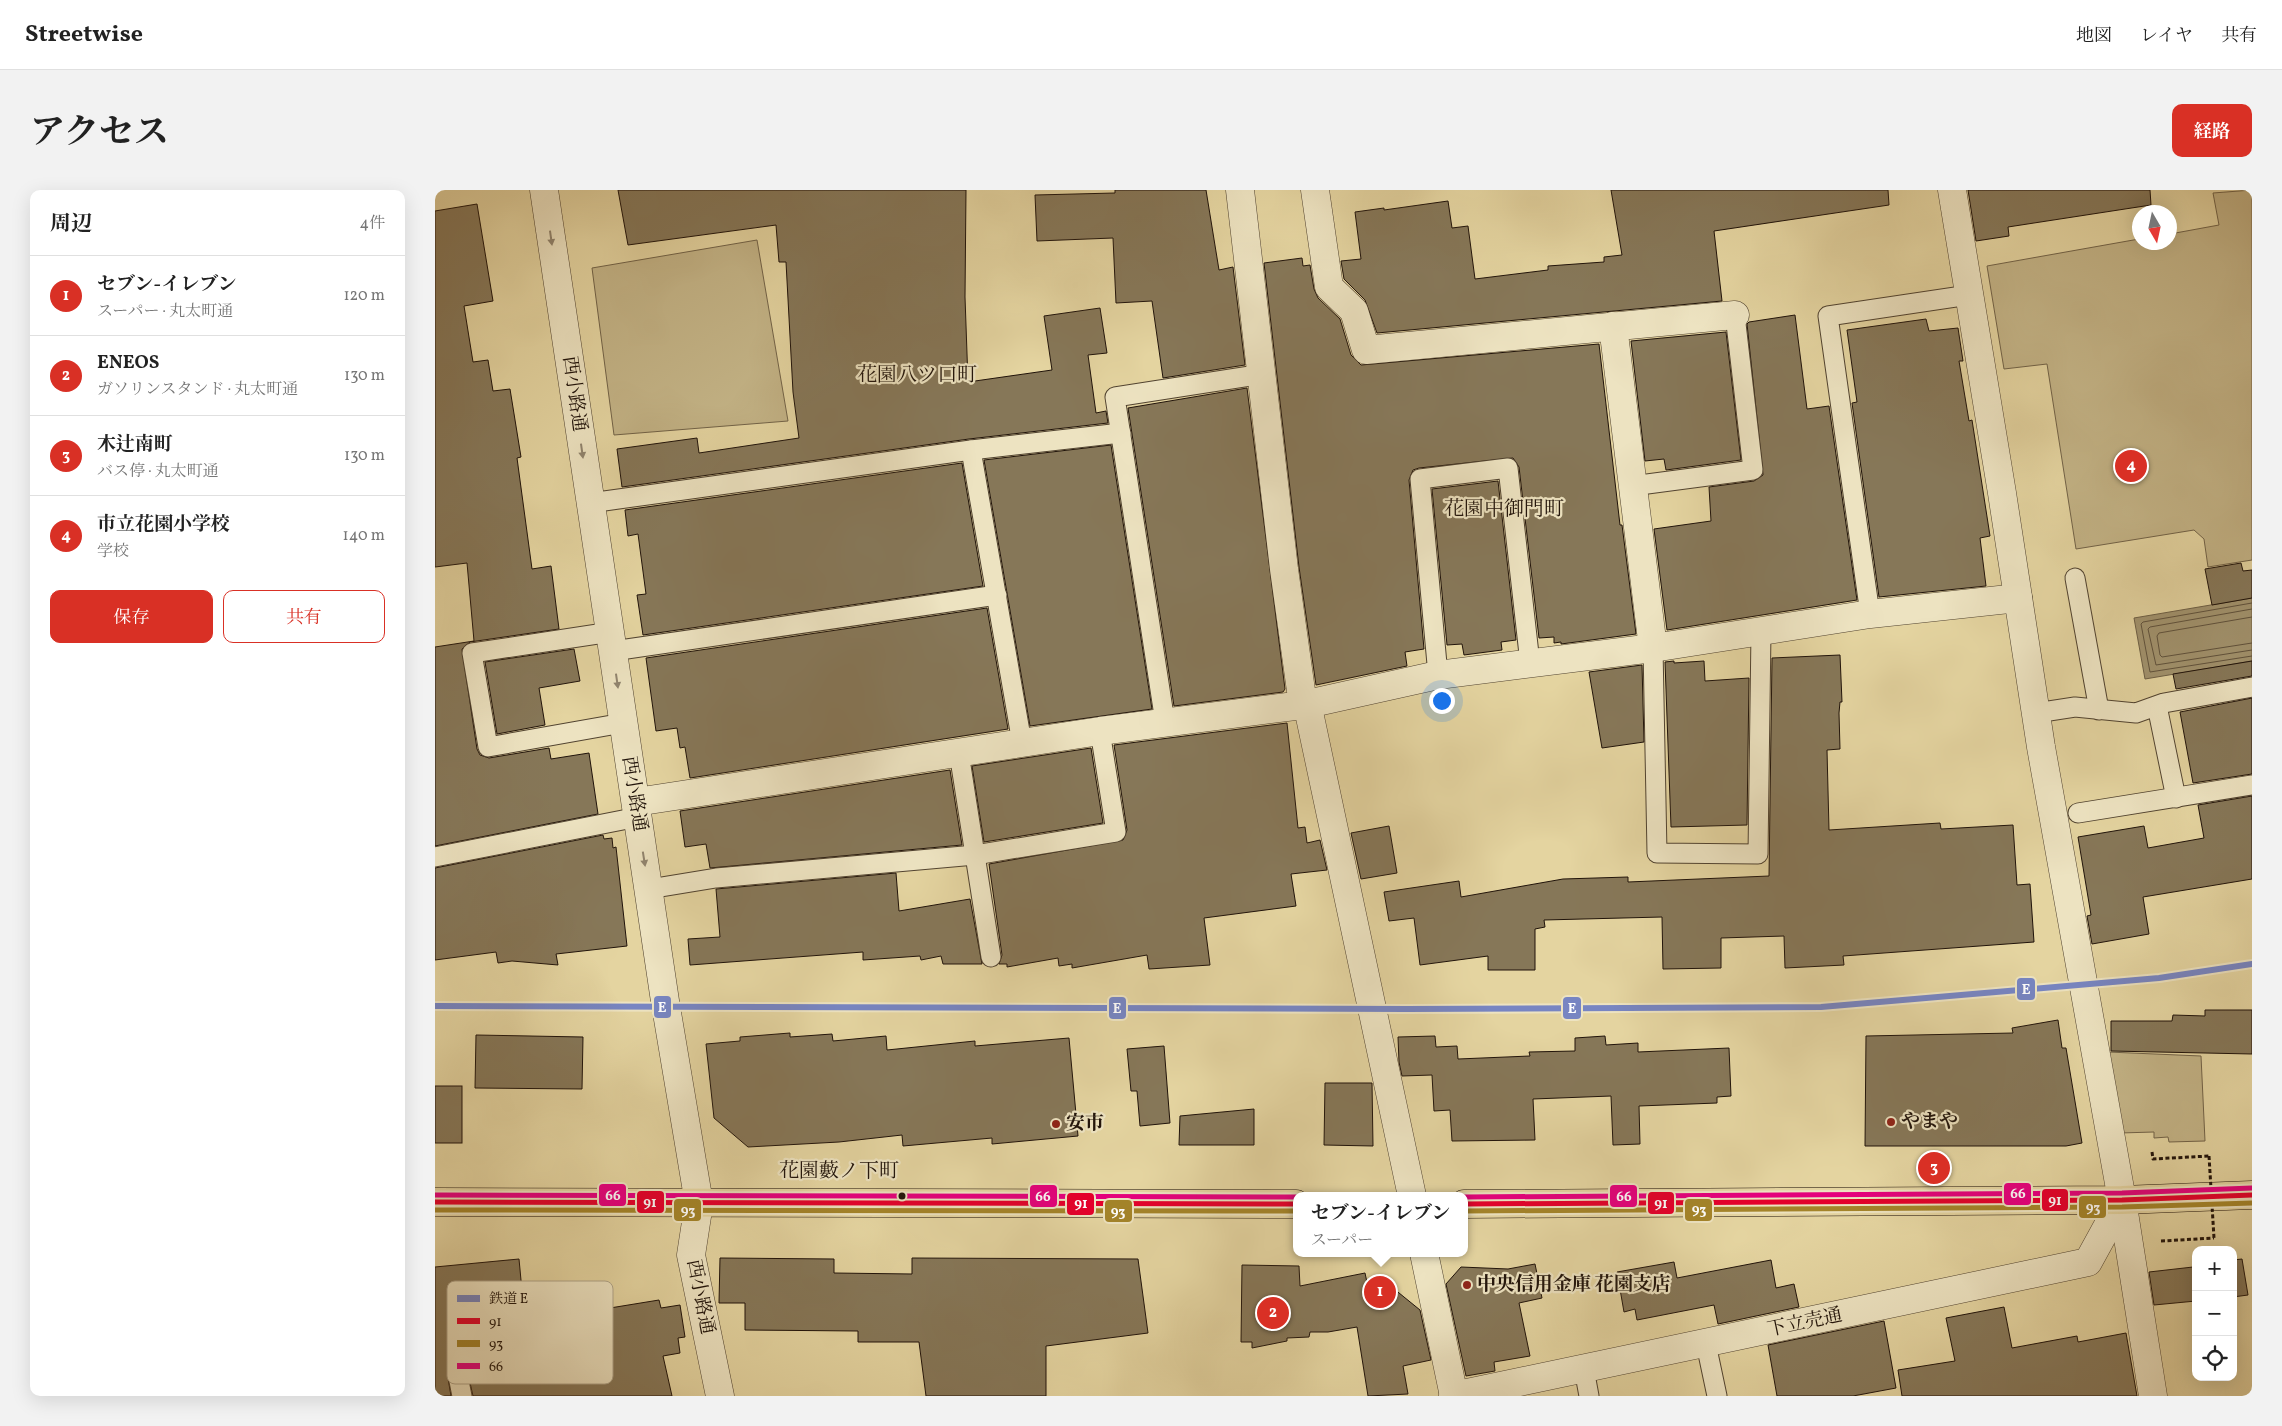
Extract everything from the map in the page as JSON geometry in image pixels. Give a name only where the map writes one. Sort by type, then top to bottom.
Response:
[{"type":"main road","points":[[1468,1204],[2122,1200],[2252,1195]]},
{"type":"main road","points":[[435,1202],[1293,1204]]},
{"type":"street","name":"西小路通","points":[[544,190],[623,723],[699,1203],[691,1255],[720,1396]]},
{"type":"street","points":[[1240,190],[1263,374],[1284,569],[1305,704],[1411,1192]]},
{"type":"street","points":[[1315,190],[1329,287],[1354,311],[1366,350],[1735,315]]},
{"type":"street","points":[[1952,190],[2036,714],[2122,1200],[2153,1396]]},
{"type":"street","points":[[1613,326],[1653,648]]},
{"type":"street","points":[[637,810],[959,753],[1100,731],[1305,704],[1438,675],[1653,648],[1869,614],[2018,598]]},
{"type":"street","name":"下立売通","points":[[1453,1396],[2088,1262],[2122,1200]]},
{"type":"street","points":[[1425,1257],[1453,1396]]},
{"type":"lane","points":[[1869,614],[1828,316],[1969,295]]},
{"type":"lane","points":[[1633,486],[1753,470],[1735,315]]},
{"type":"lane","points":[[1165,722],[1115,397],[1263,374]]},
{"type":"lane","points":[[590,502],[971,450],[1121,433]]},
{"type":"lane","points":[[971,450],[1022,744]]},
{"type":"lane","points":[[1438,675],[1420,479],[1508,468],[1530,663]]},
{"type":"lane","points":[[2075,578],[2099,710]]},
{"type":"lane","points":[[623,723],[488,747],[472,654],[612,641],[997,595]]},
{"type":"lane","points":[[1653,648],[1657,853],[1758,854],[1761,631]]},
{"type":"lane","points":[[2036,714],[2075,707],[2136,713],[2157,706],[2252,687]]},
{"type":"lane","points":[[2157,706],[2176,798]]},
{"type":"lane","points":[[649,889],[716,878],[975,855],[1116,832],[1100,731]]},
{"type":"lane","points":[[959,753],[991,957]]},
{"type":"lane","points":[[2078,814],[2252,785]]},
{"type":"lane","points":[[435,857],[637,810]]},
{"type":"lane","points":[[1706,1344],[1717,1396]]},
{"type":"lane","points":[[1584,1369],[1589,1396]]},
{"type":"path","points":[[2152,1152],[2153,1159],[2209,1156],[2214,1238],[2161,1241]]},
{"type":"shaded area","points":[[2252,190],[2252,560],[2208,567],[2204,539],[2194,530],[2076,549],[2047,364],[2004,369],[1987,266],[2132,240],[2132,250],[2177,250],[2177,233],[2219,225],[2213,193]]},
{"type":"shaded area","points":[[757,240],[788,421],[614,435],[592,268]]},
{"type":"shaded area","points":[[2108,1052],[2201,1056],[2205,1141],[2169,1142],[2168,1137],[2154,1138],[2154,1132],[2120,1133]]},
{"type":"water","points":[[2252,598],[2252,661],[2145,679],[2134,618]]},
{"type":"building","points":[[618,190],[966,190],[965,297],[968,382],[1052,370],[1044,316],[1100,308],[1107,353],[1088,355],[1096,413],[1106,411],[1108,423],[969,439],[622,487],[617,449],[697,438],[699,453],[799,438],[793,392],[786,262],[779,262],[776,225],[628,245]]},
{"type":"building","points":[[1115,190],[1206,190],[1219,270],[1233,267],[1245,365],[1163,378],[1152,301],[1116,303],[1113,238],[1037,241],[1035,195],[1115,193]]},
{"type":"building","points":[[1611,190],[1888,190],[1889,205],[1714,231],[1722,301],[1377,333],[1365,300],[1344,279],[1341,261],[1361,259],[1355,212],[1448,201],[1452,228],[1468,226],[1475,279],[1548,270],[1548,266],[1604,262],[1604,257],[1622,255]]},
{"type":"building","points":[[1968,190],[2150,190],[2151,205],[2132,205],[2132,208],[2008,227],[2009,236],[1976,241]]},
{"type":"building","points":[[477,204],[493,301],[464,306],[473,362],[488,360],[493,391],[510,389],[521,457],[517,458],[532,569],[551,566],[559,629],[470,642],[462,649],[477,749],[480,755],[489,758],[549,748],[551,759],[589,753],[598,814],[435,846],[435,647],[474,641],[467,563],[435,567],[435,211]]},
{"type":"building","points":[[1302,258],[1303,266],[1310,265],[1314,289],[1318,298],[1340,319],[1351,355],[1361,365],[1599,344],[1620,525],[1622,525],[1636,634],[1561,644],[1561,642],[1554,643],[1554,637],[1539,638],[1519,467],[1513,458],[1419,468],[1413,470],[1409,480],[1424,649],[1405,652],[1407,666],[1316,685],[1299,567],[1264,263]]},
{"type":"building","points":[[1795,315],[1807,409],[1829,406],[1857,600],[1667,630],[1654,529],[1711,521],[1709,487],[1754,481],[1763,475],[1747,324],[1749,322]]},
{"type":"building","points":[[1926,319],[1929,331],[1958,328],[1963,361],[1959,361],[1969,421],[1972,420],[1990,536],[1980,538],[1986,586],[1879,597],[1852,403],[1857,402],[1847,330]]},
{"type":"building","points":[[1726,332],[1741,460],[1666,470],[1664,459],[1645,461],[1631,341]]},
{"type":"building","points":[[1247,388],[1285,689],[1283,692],[1174,706],[1128,408]]},
{"type":"building","points":[[1111,445],[1152,709],[1030,726],[984,460]]},
{"type":"building","points":[[962,463],[983,586],[643,635],[637,595],[646,594],[638,534],[628,536],[625,510]]},
{"type":"building","points":[[1498,481],[1516,640],[1501,642],[1502,650],[1464,655],[1462,644],[1447,645],[1432,489]]},
{"type":"building","points":[[2241,563],[2243,571],[2252,570],[2252,598],[2212,605],[2205,569]]},
{"type":"building","points":[[987,608],[1008,729],[690,778],[685,747],[680,748],[677,728],[656,731],[646,658]]},
{"type":"building","points":[[574,649],[580,681],[539,688],[545,725],[497,734],[485,662]]},
{"type":"building","points":[[1840,655],[1842,702],[1840,702],[1839,713],[1840,749],[1827,750],[1829,830],[1940,823],[1941,829],[2013,825],[2017,885],[2030,884],[2034,942],[1843,956],[1844,965],[1785,968],[1784,936],[1721,938],[1721,968],[1663,969],[1662,917],[1544,920],[1545,927],[1535,929],[1535,970],[1488,970],[1488,956],[1420,965],[1414,918],[1389,921],[1384,892],[1459,881],[1461,897],[1563,879],[1628,877],[1628,882],[1769,876],[1772,658]]},
{"type":"building","points":[[1674,661],[1674,663],[1704,661],[1705,681],[1749,678],[1747,825],[1671,827],[1665,662]]},
{"type":"building","points":[[2252,661],[2252,676],[2176,689],[2173,674]]},
{"type":"building","points":[[1642,665],[1644,742],[1602,748],[1589,672]]},
{"type":"building","points":[[2252,698],[2252,774],[2193,783],[2180,712]]},
{"type":"building","points":[[1287,723],[1298,828],[1305,827],[1307,843],[1320,840],[1327,870],[1291,874],[1296,906],[1204,918],[1210,965],[1149,969],[1147,955],[1072,968],[1072,964],[1059,966],[1058,958],[1007,967],[1007,964],[999,964],[1002,955],[989,864],[1123,840],[1127,830],[1114,745]]},
{"type":"building","points":[[1091,748],[1103,823],[984,842],[972,766]]},
{"type":"building","points":[[950,770],[962,845],[710,868],[706,844],[685,847],[680,811]]},
{"type":"building","points":[[2252,796],[2252,879],[2143,897],[2149,934],[2092,944],[2087,916],[2091,915],[2078,837],[2144,826],[2148,848],[2204,838],[2198,805]]},
{"type":"building","points":[[1389,826],[1397,873],[1361,879],[1351,833]]},
{"type":"building","points":[[603,835],[604,839],[612,838],[613,848],[616,847],[627,946],[556,954],[558,965],[512,961],[498,963],[496,952],[435,960],[435,868]]},
{"type":"building","points":[[896,873],[899,911],[970,899],[982,964],[943,964],[941,956],[921,960],[920,956],[863,960],[863,952],[690,965],[688,939],[720,937],[716,889]]},
{"type":"building","points":[[2205,1010],[2252,1010],[2252,1054],[2111,1051],[2111,1021],[2172,1021],[2173,1015],[2205,1016]]},
{"type":"building","points":[[2058,1020],[2062,1048],[2066,1048],[2082,1143],[2066,1146],[1865,1146],[1866,1036],[2013,1033],[2012,1028]]},
{"type":"building","points":[[790,1033],[790,1037],[832,1034],[833,1041],[886,1036],[887,1050],[975,1041],[975,1046],[1069,1038],[1078,1136],[992,1144],[992,1138],[903,1146],[902,1135],[839,1142],[748,1147],[714,1118],[706,1044],[740,1041],[740,1037]]},
{"type":"building","points":[[476,1035],[583,1037],[582,1089],[475,1088]]},
{"type":"building","points":[[1435,1036],[1436,1047],[1457,1046],[1458,1059],[1530,1056],[1529,1052],[1575,1051],[1575,1038],[1605,1036],[1606,1045],[1638,1043],[1638,1052],[1729,1048],[1731,1096],[1717,1097],[1717,1103],[1639,1106],[1640,1144],[1613,1145],[1611,1096],[1533,1099],[1535,1140],[1452,1141],[1450,1110],[1434,1111],[1432,1075],[1402,1076],[1399,1062],[1398,1037]]},
{"type":"building","points":[[1164,1046],[1170,1123],[1140,1126],[1137,1091],[1131,1091],[1127,1049]]},
{"type":"building","points":[[1325,1083],[1372,1083],[1373,1146],[1324,1145]]},
{"type":"building","points":[[435,1086],[462,1086],[462,1143],[435,1143]]},
{"type":"building","points":[[1254,1109],[1254,1145],[1179,1145],[1180,1116]]},
{"type":"building","points":[[720,1258],[834,1259],[834,1273],[912,1274],[912,1258],[1138,1259],[1148,1333],[1046,1346],[1046,1396],[926,1396],[919,1342],[858,1342],[858,1331],[745,1330],[745,1303],[719,1303]]},
{"type":"building","points":[[519,1259],[521,1281],[447,1281],[447,1384],[449,1384],[451,1396],[435,1396],[435,1267]]},
{"type":"building","points":[[2242,1259],[2248,1295],[2237,1296],[2237,1260]]},
{"type":"building","points":[[1771,1260],[1776,1288],[1794,1284],[1799,1307],[1718,1324],[1714,1305],[1637,1320],[1635,1309],[1624,1312],[1617,1272],[1674,1262],[1677,1278]]},
{"type":"building","points":[[1535,1264],[1542,1298],[1519,1303],[1530,1356],[1494,1362],[1495,1371],[1466,1376],[1446,1284],[1461,1267],[1508,1269]]},
{"type":"building","points":[[1242,1265],[1299,1266],[1300,1286],[1365,1273],[1368,1287],[1388,1284],[1420,1310],[1431,1360],[1403,1366],[1408,1394],[1368,1396],[1357,1327],[1328,1332],[1310,1332],[1309,1337],[1287,1338],[1287,1341],[1252,1348],[1252,1342],[1241,1342]]},
{"type":"building","points":[[2192,1267],[2192,1301],[2154,1305],[2149,1272]]},
{"type":"building","points":[[659,1300],[661,1308],[680,1305],[685,1337],[678,1338],[680,1353],[663,1356],[672,1396],[473,1396],[470,1384],[613,1384],[613,1308]]},
{"type":"building","points":[[2004,1307],[2012,1348],[2077,1336],[2078,1342],[2126,1333],[2137,1396],[1902,1396],[1898,1370],[1955,1361],[1946,1318]]},
{"type":"building","points":[[1884,1321],[1896,1388],[1853,1396],[1777,1396],[1768,1345]]},
{"type":"rail line","name":"E","points":[[435,1006],[1407,1009],[1821,1007],[2159,978],[2252,964]]},
{"type":"transit line","name":"66","points":[[1468,1197],[2122,1193],[2252,1188]]},
{"type":"transit line","name":"66","points":[[435,1195],[1293,1197]]},
{"type":"transit line","name":"91","points":[[1468,1204],[2122,1200],[2252,1195]]},
{"type":"transit line","name":"91","points":[[435,1202],[1293,1204]]},
{"type":"transit line","name":"93","points":[[1468,1211],[2122,1207],[2252,1203]]},
{"type":"transit line","name":"93","points":[[435,1210],[1293,1211]]},
{"type":"place","name":"市立花園小学校","points":[[2131,466]]},
{"type":"place","name":"やまや","points":[[1891,1122]]},
{"type":"place","name":"安市","points":[[1056,1124]]},
{"type":"place","name":"木辻南町","points":[[1934,1168]]},
{"type":"place","name":"中央信用金庫 花園支店","points":[[1467,1285]]},
{"type":"place","name":"セブン-イレブン","points":[[1380,1292]]},
{"type":"place","name":"ENEOS","points":[[1273,1313]]},
{"type":"district","name":"花園八ツ口町","points":[[917,376]]},
{"type":"district","name":"花園中御門町","points":[[1504,510]]},
{"type":"district","name":"花園藪ノ下町","points":[[839,1172]]}]
